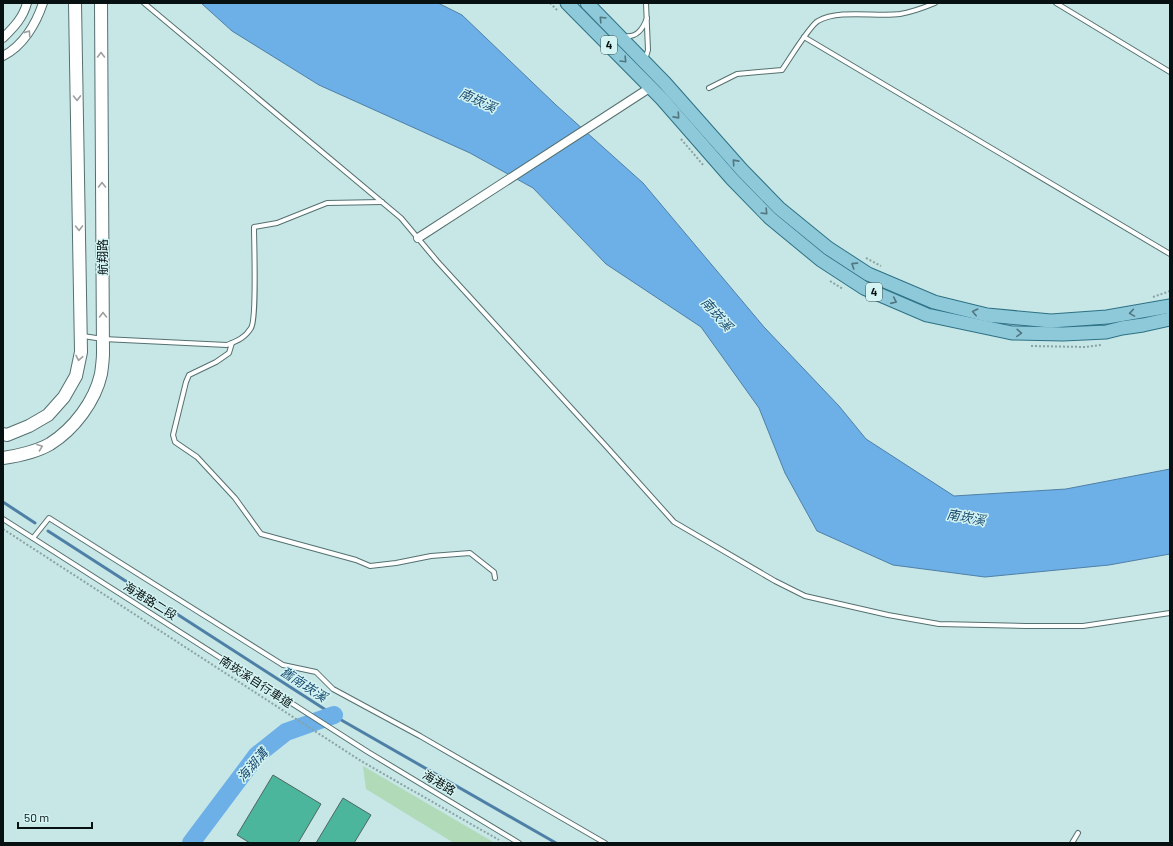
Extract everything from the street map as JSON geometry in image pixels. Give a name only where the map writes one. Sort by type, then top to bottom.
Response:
[{"type":"main road","name":"4","points":[[587,3],[659,77],[742,170],[779,208],[828,248],[868,274],[934,302],[980,313],[1051,321],[1107,317],[1170,306]]},
{"type":"main road","name":"4","points":[[564,8],[651,88],[770,218],[822,260],[864,288],[928,316],[1012,333],[1063,334],[1106,332],[1170,319]]},
{"type":"street","points":[[3,38],[13,29],[24,14],[27,3]]},
{"type":"street","points":[[3,56],[10,52],[25,37],[34,25],[43,3]]},
{"type":"street","name":"航翔路","points":[[3,434],[29,426],[48,414],[64,397],[76,376],[81,352],[75,3]]},
{"type":"street","name":"航翔路","points":[[3,458],[29,452],[49,444],[69,428],[83,412],[94,393],[101,374],[104,352],[101,3]]},
{"type":"street","points":[[418,238],[651,88]]},
{"type":"lane","points":[[144,3],[401,218],[436,261],[674,522],[781,584],[805,596],[888,616],[938,624],[1084,626],[1170,613]]},
{"type":"lane","points":[[646,3],[648,18],[648,50],[644,62],[651,88]]},
{"type":"lane","points":[[709,88],[737,74],[782,70],[804,37],[817,21],[836,15],[899,14],[935,3]]},
{"type":"lane","points":[[1056,3],[1170,72]]},
{"type":"lane","points":[[618,34],[628,37],[634,35],[642,30],[648,18]]},
{"type":"lane","points":[[804,37],[1170,254]]},
{"type":"lane","points":[[651,88],[659,77]]},
{"type":"lane","points":[[80,336],[226,345],[232,343],[243,338],[252,327],[254,312],[254,227],[276,223],[327,203],[382,202]]},
{"type":"lane","points":[[232,343],[229,353],[216,362],[189,375],[173,436],[175,442],[197,457],[235,498],[261,534],[356,560],[370,566],[396,563],[431,556],[470,553],[494,572],[495,578]]},
{"type":"lane","points":[[32,538],[49,518],[283,665],[316,672],[333,690],[420,736],[605,843]]},
{"type":"lane","name":"海港路二段","points":[[3,519],[349,740]]},
{"type":"lane","name":"海港路","points":[[349,740],[519,843]]},
{"type":"lane","points":[[1072,843],[1078,833]]},
{"type":"path","points":[[550,3],[564,8]]},
{"type":"path","points":[[676,134],[706,168]]},
{"type":"path","points":[[864,257],[883,267]]},
{"type":"path","points":[[826,278],[838,287],[845,290]]},
{"type":"path","points":[[1149,298],[1170,292]]},
{"type":"path","points":[[1030,346],[1085,347],[1107,343]]},
{"type":"path","name":"南崁溪自行車道","points":[[3,529],[361,761],[504,843]]},
{"type":"green space","points":[[363,766],[495,843],[454,843],[366,789]]},
{"type":"water","name":"南崁溪","points":[[201,3],[438,3],[462,15],[556,105],[643,183],[764,327],[839,406],[866,439],[954,496],[1066,489],[1170,469],[1170,554],[1109,565],[985,577],[893,565],[817,531],[785,473],[759,408],[701,327],[606,264],[533,188],[470,153],[319,85],[232,31]]},
{"type":"building","points":[[273,775],[321,804],[298,843],[250,843],[237,835]]},
{"type":"building","points":[[343,798],[371,815],[354,843],[316,843]]},
{"type":"waterway","name":"舊南崁溪","points":[[3,502],[35,523]]},
{"type":"waterway","name":"舊南崁溪","points":[[48,531],[343,721],[556,843]]},
{"type":"waterway","name":"海湖溝","points":[[191,843],[257,755],[286,732],[334,715]]}]
